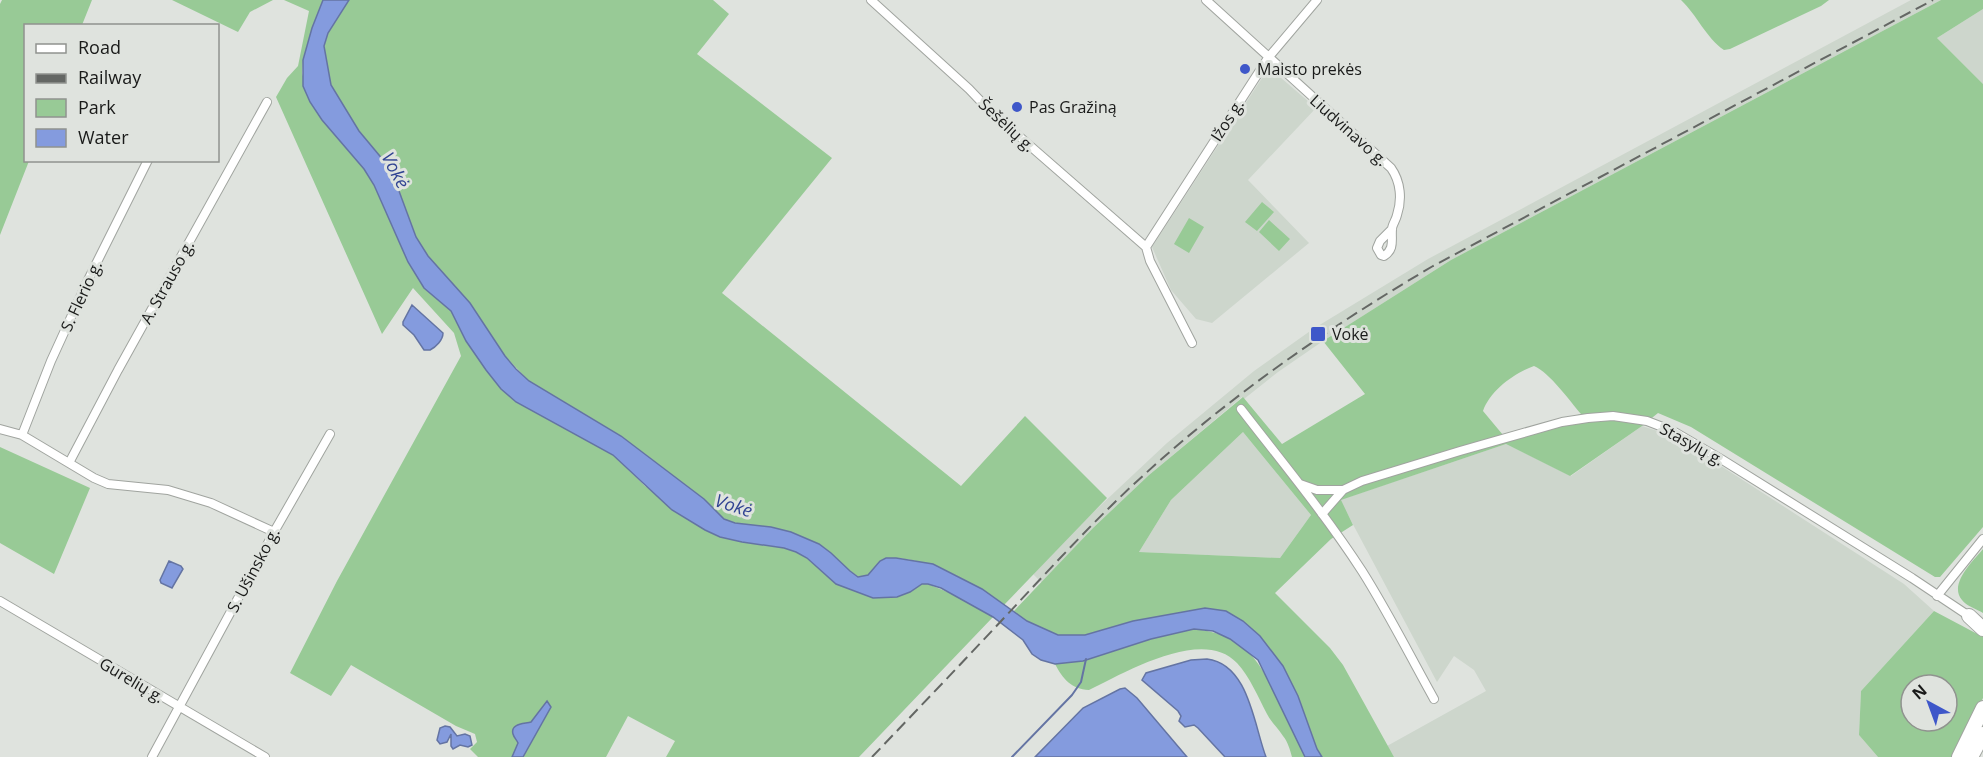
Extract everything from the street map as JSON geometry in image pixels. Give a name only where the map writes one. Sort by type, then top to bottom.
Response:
[{"type":"highway","points":[[1969,616],[1983,620]]},
{"type":"highway","points":[[1969,616],[1983,629]]},
{"type":"highway","points":[[1959,757],[1983,708]]},
{"type":"highway","points":[[1971,757],[1983,734]]},
{"type":"street","name":"Šešėlių g.","points":[[870,0],[969,89],[990,111],[1146,247]]},
{"type":"street","name":"Liudvinavo g.","points":[[1206,0],[1369,147],[1395,174],[1400,190],[1392,229]]},
{"type":"street","name":"Ižos g.","points":[[1146,247],[1268,58],[1317,0]]},
{"type":"street","name":"A. Strauso g.","points":[[69,463],[267,102]]},
{"type":"street","name":"S. Flerio g.","points":[[22,435],[51,361],[88,280],[147,162]]},
{"type":"street","points":[[1146,247],[1149,261],[1192,344]]},
{"type":"street","points":[[1241,409],[1322,514],[1360,569],[1434,699]]},
{"type":"street","name":"Stasylų g.","points":[[1322,514],[1343,490],[1362,481],[1562,422],[1613,416],[1647,421],[1657,423],[1688,440],[1912,578],[1969,616]]},
{"type":"street","points":[[0,429],[22,435],[108,484],[168,490],[211,503],[274,532]]},
{"type":"street","name":"S. Ušinsko g.","points":[[152,757],[330,434]]},
{"type":"street","points":[[1299,484],[1317,490],[1343,490]]},
{"type":"street","points":[[1937,596],[1983,539]]},
{"type":"street","name":"Gurelių g.","points":[[0,602],[265,757]]},
{"type":"shaded area","points":[[1911,0],[1941,0],[1451,260],[1323,341],[1244,399],[1242,397],[1149,475],[1093,528],[1042,583],[1033,574],[1085,520],[1167,443],[1254,371],[1313,329],[1428,259]]},
{"type":"shaded area","points":[[1983,9],[1983,84],[1937,38]]},
{"type":"shaded area","points":[[1273,71],[1316,108],[1248,180],[1309,243],[1212,323],[1196,319],[1171,290],[1152,247],[1264,75]]},
{"type":"shaded area","points":[[1642,426],[1676,437],[1904,584],[1934,611],[1861,691],[1859,735],[1878,757],[1394,757],[1387,746],[1486,691],[1474,670],[1454,656],[1437,682],[1340,500],[1506,444],[1571,476]]},
{"type":"shaded area","points":[[1243,432],[1311,515],[1280,558],[1139,552],[1171,500]]},
{"type":"green space","points":[[2,0],[92,0],[82,24],[24,24],[24,162],[29,162],[0,235],[0,4]]},
{"type":"green space","points":[[172,0],[273,0],[250,12],[238,32]]},
{"type":"green space","points":[[284,0],[323,0],[303,60],[302,73],[310,102],[322,120],[364,169],[374,185],[408,262],[424,288],[451,311],[466,341],[584,437],[613,455],[645,486],[705,530],[720,537],[796,552],[807,558],[836,584],[910,592],[922,584],[928,584],[957,596],[993,617],[859,757],[666,757],[675,741],[628,716],[606,757],[478,757],[470,749],[477,742],[475,734],[456,726],[351,665],[331,696],[290,673],[337,581],[461,356],[454,333],[413,288],[382,334],[276,97],[287,78],[298,66],[309,11]]},
{"type":"green space","points":[[349,0],[713,0],[729,14],[697,54],[832,158],[722,293],[961,486],[1025,416],[1107,498],[1004,605],[963,579],[918,561],[886,558],[868,575],[859,577],[819,544],[791,532],[735,523],[724,519],[704,499],[621,436],[529,381],[505,356],[470,303],[428,256],[416,237],[399,191],[384,161],[359,131],[331,85],[324,47],[328,33]]},
{"type":"green space","points":[[1681,0],[1829,0],[1821,6],[1724,50],[1712,39]]},
{"type":"green space","points":[[1941,0],[1983,0],[1983,9],[1937,38],[1983,84],[1983,527],[1940,577],[1935,577],[1691,427],[1658,413],[1570,476],[1506,444],[1341,500],[1353,525],[1331,539],[1275,593],[1330,648],[1343,665],[1394,757],[1322,757],[1298,696],[1283,666],[1260,636],[1243,621],[1205,608],[1133,621],[1085,635],[1058,635],[1038,628],[1013,612],[1093,528],[1149,475],[1243,397],[1282,444],[1365,394],[1323,341],[1451,260]],"holes":[[[1534,366],[1553,381],[1581,414],[1503,435],[1483,411],[1486,404],[1504,384]],[[1243,432],[1311,515],[1280,558],[1139,552],[1171,500]]]},
{"type":"green space","points":[[1262,202],[1274,212],[1257,231],[1245,222]]},
{"type":"green space","points":[[1189,218],[1204,227],[1189,253],[1174,244]]},
{"type":"green space","points":[[1269,220],[1290,239],[1279,251],[1259,232]]},
{"type":"green space","points":[[0,447],[90,488],[54,574],[0,543]]},
{"type":"green space","points":[[1983,549],[1983,613],[1964,602],[1958,587],[1964,573]]},
{"type":"green space","points":[[1934,611],[1983,637],[1983,698],[1953,757],[1878,757],[1859,735],[1861,691]]},
{"type":"green space","points":[[1194,629],[1211,632],[1238,643],[1257,662],[1272,687],[1305,757],[1292,757],[1289,746],[1269,717],[1246,674],[1237,663],[1222,653],[1204,649],[1163,656],[1089,690],[1077,688],[1068,682],[1055,664],[1083,661],[1151,639]]},
{"type":"water","points":[[323,0],[349,0],[328,33],[324,46],[331,85],[359,131],[384,161],[399,191],[416,237],[428,256],[470,303],[505,356],[529,381],[621,436],[704,499],[724,519],[735,523],[791,532],[819,544],[858,577],[868,575],[880,561],[886,558],[933,564],[982,589],[1027,621],[1058,635],[1085,635],[1133,621],[1205,608],[1226,611],[1243,621],[1260,636],[1283,666],[1298,696],[1322,757],[1305,757],[1258,660],[1230,639],[1213,631],[1194,629],[1151,639],[1083,661],[1055,664],[1041,660],[1032,654],[1023,640],[993,617],[941,588],[922,584],[897,597],[873,598],[836,584],[807,558],[796,552],[720,537],[705,530],[672,510],[613,455],[516,402],[501,389],[486,370],[466,341],[451,311],[424,288],[408,262],[374,185],[364,169],[322,120],[310,102],[303,86],[303,60]]},
{"type":"water","points":[[412,305],[443,333],[439,343],[430,350],[424,350],[414,335],[403,325]]},
{"type":"water","points":[[169,561],[183,569],[172,588],[161,583],[160,580]]},
{"type":"water","points":[[1207,659],[1221,663],[1241,684],[1248,698],[1266,757],[1225,757],[1194,725],[1185,727],[1179,721],[1181,716],[1178,711],[1142,680],[1146,673],[1191,660]]},
{"type":"water","points":[[1125,688],[1137,698],[1187,757],[1035,757],[1083,708]]},
{"type":"water","points":[[547,701],[551,707],[523,757],[512,757],[518,743],[513,734],[514,728],[531,722]]},
{"type":"water","points":[[450,727],[457,736],[465,734],[470,736],[472,745],[468,747],[460,745],[453,749],[451,734],[447,742],[440,744],[437,740],[440,728]]},
{"type":"waterway","points":[[1012,757],[1072,695],[1081,682],[1086,659]]},
{"type":"railway","points":[[872,757],[1127,490],[1214,415],[1284,362],[1358,312],[1433,266],[1933,0]]},
{"type":"place","name":"Maisto prekės","points":[[1245,69]]},
{"type":"place","name":"Pas Gražiną","points":[[1017,107]]},
{"type":"place","name":"Vokė","points":[[1318,334]]}]
